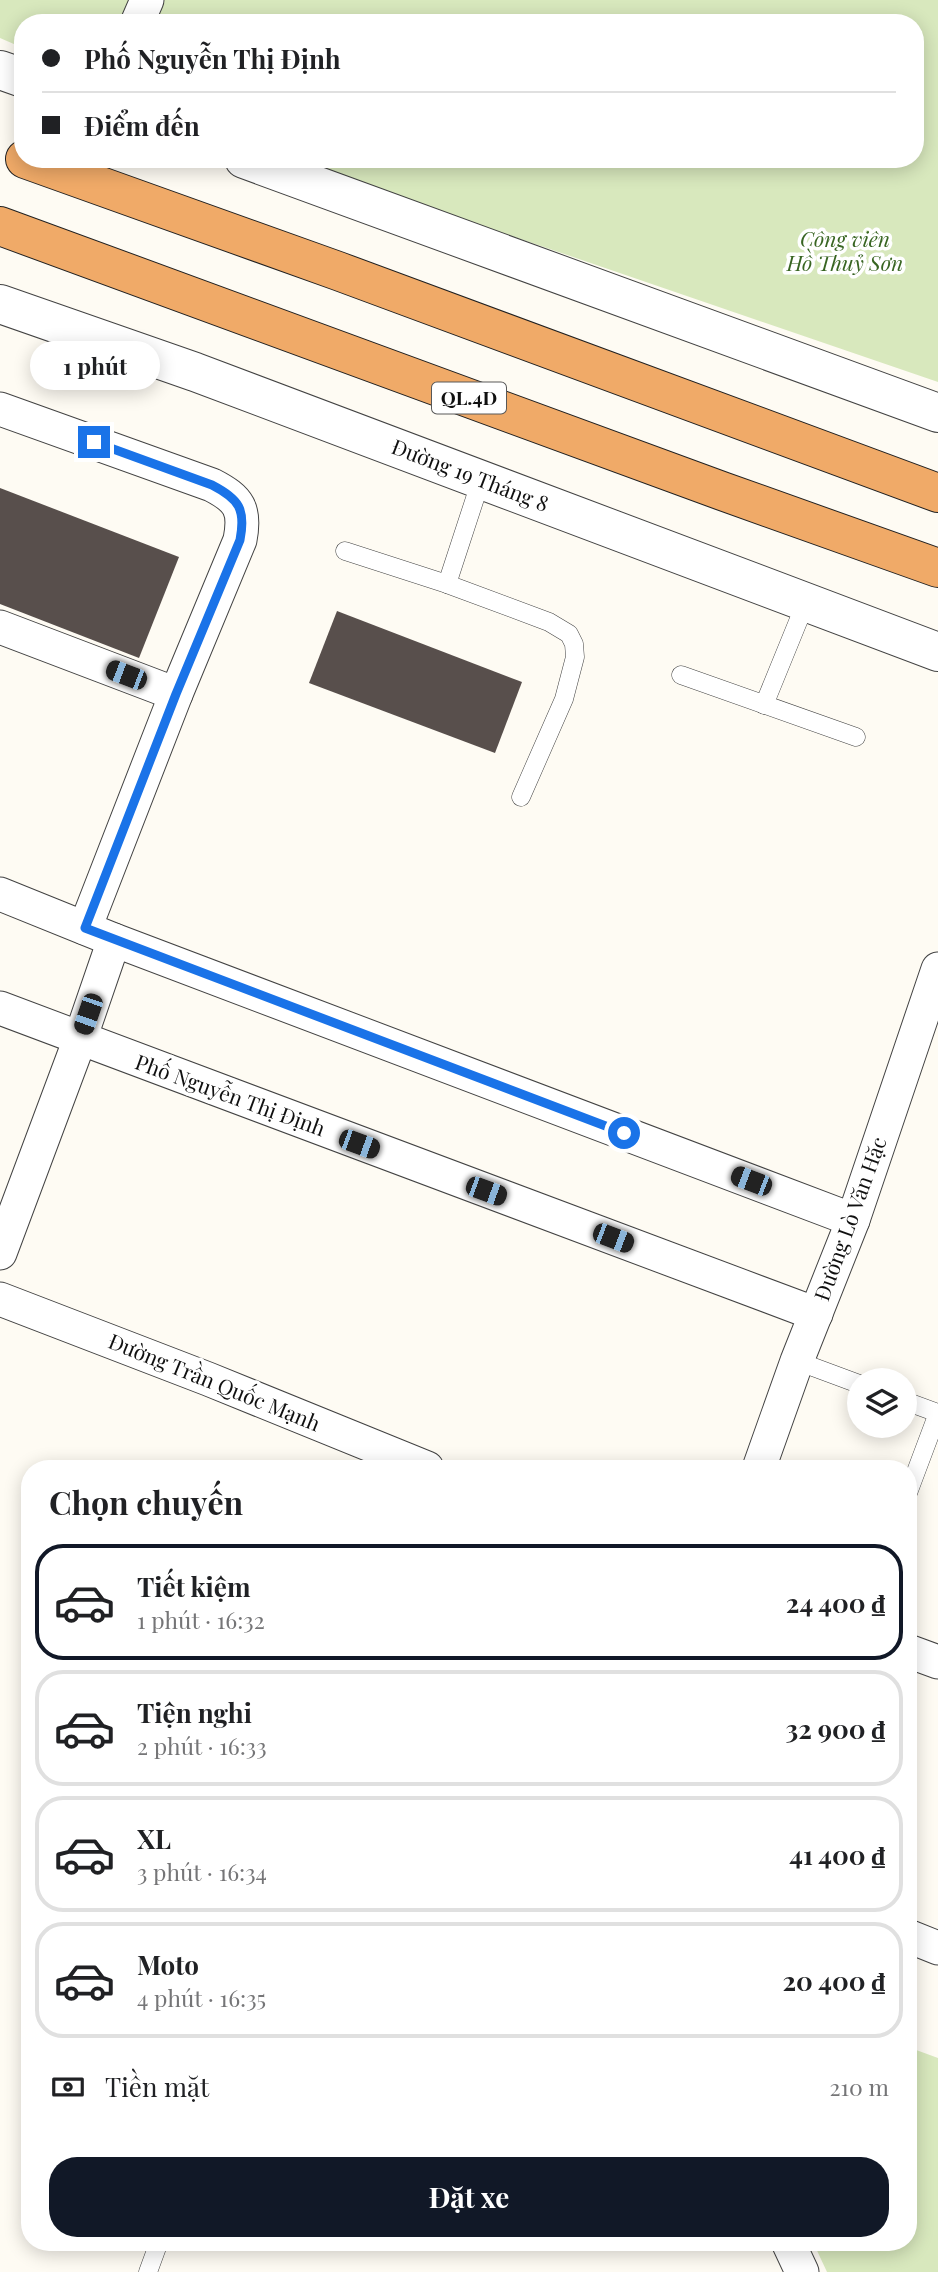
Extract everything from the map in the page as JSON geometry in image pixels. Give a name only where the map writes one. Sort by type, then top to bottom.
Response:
[{"type":"highway","points":[[49,168],[338,271],[938,493]]},
{"type":"highway","name":"QL.4D","points":[[0,226],[695,482],[938,568]]},
{"type":"street","points":[[269,168],[938,413]]},
{"type":"street","name":"Đường 19 Tháng 8","points":[[0,304],[195,372],[938,653]]},
{"type":"street","points":[[0,408],[212,485],[237,502],[242,512],[243,524],[240,540],[176,694],[99,934],[80,1040],[0,1252]]},
{"type":"street","points":[[0,627],[176,694]]},
{"type":"street","points":[[0,894],[853,1220]]},
{"type":"street","name":"Đường Lò Văn Hặc","points":[[762,1460],[797,1361],[853,1220],[938,969]]},
{"type":"street","name":"Phố Nguyễn Thị Định","points":[[0,1008],[816,1314]]},
{"type":"street","name":"Đường Trần Quốc Mạnh","points":[[0,1299],[407,1460]]},
{"type":"street","points":[[917,1654],[938,1662]]},
{"type":"street","points":[[917,1940],[938,1948]]},
{"type":"street","points":[[792,2251],[802,2272]]},
{"type":"lane","points":[[447,584],[481,480]]},
{"type":"lane","points":[[345,551],[447,584],[549,622],[569,634],[574,644],[575,657],[564,699],[521,797]]},
{"type":"lane","points":[[764,705],[806,602]]},
{"type":"lane","points":[[681,676],[856,737]]},
{"type":"lane","points":[[797,1361],[847,1380]]},
{"type":"lane","points":[[917,1405],[938,1413],[917,1469]]},
{"type":"lane","points":[[148,2272],[156,2251]]},
{"type":"green space","name":"Công viên Hồ Thuỷ Sơn","points":[[0,0],[938,0],[938,382],[313,168],[924,168],[924,14],[14,14],[14,44],[0,38]]},
{"type":"green space","points":[[917,2050],[938,2058],[938,2272],[827,2272],[817,2251],[917,2251]]},
{"type":"building","points":[[0,488],[179,557],[139,658],[0,604]]},
{"type":"building","points":[[337,611],[522,682],[495,753],[309,683]]},
{"type":"route","points":[[94,442],[226,492],[237,502],[242,512],[243,524],[240,540],[176,694],[85,928],[624,1133]]}]
